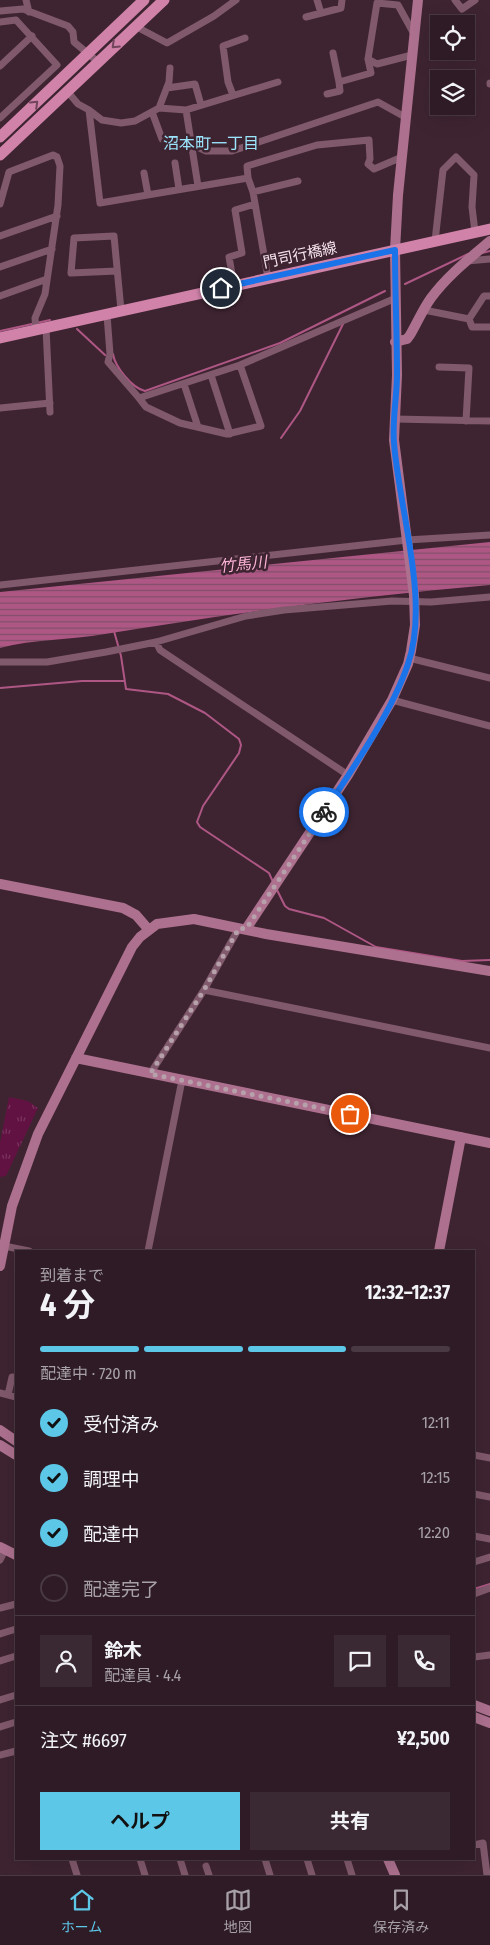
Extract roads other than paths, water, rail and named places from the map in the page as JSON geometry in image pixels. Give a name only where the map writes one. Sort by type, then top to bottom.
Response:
[{"type":"main road","points":[[0,137],[144,0]]},
{"type":"main road","points":[[0,155],[134,26],[164,0]]},
{"type":"main road","name":"門司行橋線","points":[[0,338],[38,326],[107,315],[121,310],[490,229]]},
{"type":"street","points":[[26,0],[29,12]]},
{"type":"street","points":[[134,26],[167,43],[214,16],[236,0]]},
{"type":"street","points":[[317,0],[321,13]]},
{"type":"street","points":[[306,17],[342,8],[342,0]]},
{"type":"street","points":[[150,1074],[243,929],[275,885],[348,775],[392,700],[409,658],[415,626],[415,598],[397,476],[394,419],[397,375],[395,250],[402,157],[418,0]]},
{"type":"street","points":[[455,0],[462,8],[475,0]]},
{"type":"street","points":[[339,82],[371,73],[368,59],[377,3],[398,5],[414,34]]},
{"type":"street","points":[[0,11],[22,9],[68,26],[73,32],[74,42],[98,62]]},
{"type":"street","points":[[0,22],[16,20],[57,64],[0,118]]},
{"type":"street","points":[[0,66],[32,36]]},
{"type":"street","points":[[233,95],[228,82],[224,46],[245,38]]},
{"type":"street","points":[[327,94],[340,90],[333,53]]},
{"type":"street","points":[[368,59],[377,64],[412,55]]},
{"type":"street","points":[[159,108],[167,88],[170,68]]},
{"type":"street","points":[[67,91],[78,104],[102,120],[121,124],[135,121],[159,108],[186,110],[278,82]]},
{"type":"street","points":[[167,88],[195,84],[201,105]]},
{"type":"street","points":[[191,144],[206,151],[232,150],[378,102],[406,117]]},
{"type":"street","points":[[89,110],[100,203],[248,178]]},
{"type":"street","points":[[186,110],[198,186]]},
{"type":"street","points":[[152,112],[162,139]]},
{"type":"street","points":[[268,278],[247,166],[317,145],[369,140],[370,159],[368,164],[374,169],[402,157]]},
{"type":"street","points":[[0,204],[9,172],[53,155],[57,157],[60,166],[57,216],[45,294],[38,305],[38,326],[50,412]]},
{"type":"street","points":[[435,241],[443,170],[456,157],[474,175],[472,207],[476,232]]},
{"type":"street","points":[[175,163],[179,189]]},
{"type":"street","points":[[144,173],[148,195]]},
{"type":"street","points":[[253,192],[298,181]]},
{"type":"street","points":[[234,285],[229,257],[242,253],[235,210],[255,204]]},
{"type":"street","points":[[0,236],[57,216]]},
{"type":"street","points":[[117,271],[70,273],[74,238],[114,236],[121,310]]},
{"type":"street","points":[[395,342],[407,339],[444,281],[457,267],[490,241]]},
{"type":"street","points":[[0,267],[52,249]]},
{"type":"street","points":[[468,260],[490,259]]},
{"type":"street","points":[[0,296],[47,279]]},
{"type":"street","points":[[139,398],[240,365],[396,291]]},
{"type":"street","points":[[469,319],[484,296],[490,296]]},
{"type":"street","points":[[424,310],[469,319]]},
{"type":"street","points":[[107,315],[110,354],[108,362],[146,407],[180,422],[230,434],[260,426],[240,365]]},
{"type":"street","points":[[469,319],[472,326],[490,327]]},
{"type":"street","points":[[439,367],[469,368],[466,420]]},
{"type":"street","points":[[211,375],[230,434]]},
{"type":"street","points":[[184,384],[198,427]]},
{"type":"street","points":[[0,408],[50,403]]},
{"type":"street","points":[[394,419],[490,421]]},
{"type":"street","points":[[0,585],[490,535]]},
{"type":"street","points":[[0,662],[47,662],[114,650],[156,642],[246,616],[284,610],[415,598],[431,602],[490,597]]},
{"type":"street","points":[[156,642],[160,650],[348,775]]},
{"type":"street","points":[[409,658],[490,678]]},
{"type":"street","points":[[392,700],[490,726]]},
{"type":"street","points":[[0,884],[123,908],[136,915],[149,930]]},
{"type":"street","points":[[0,1266],[22,1175],[48,1112],[132,946],[157,924],[181,919],[194,919],[490,971]]},
{"type":"street","points":[[204,990],[490,1048]]},
{"type":"street","points":[[76,1058],[490,1143]]},
{"type":"street","points":[[148,1250],[182,1080]]},
{"type":"street","points":[[439,1250],[461,1137]]},
{"type":"street","points":[[4,1246],[24,1250]]},
{"type":"street","points":[[8,1395],[12,1377],[15,1378]]},
{"type":"street","points":[[0,1393],[15,1397]]},
{"type":"street","points":[[0,1430],[15,1440]]},
{"type":"street","points":[[0,1445],[15,1454]]},
{"type":"street","points":[[475,1455],[490,1458]]},
{"type":"street","points":[[475,1494],[490,1497]]},
{"type":"street","points":[[475,1536],[490,1539]]},
{"type":"street","points":[[0,1560],[3,1548],[15,1554]]},
{"type":"street","points":[[475,1562],[490,1556]]},
{"type":"street","points":[[475,1594],[490,1588]]},
{"type":"street","points":[[0,1608],[15,1604]]},
{"type":"street","points":[[0,1634],[15,1629]]},
{"type":"street","points":[[475,1657],[490,1655]]},
{"type":"street","points":[[0,1660],[15,1656]]},
{"type":"street","points":[[0,1700],[15,1695]]},
{"type":"street","points":[[475,1705],[490,1711]]},
{"type":"street","points":[[475,1717],[490,1723]]},
{"type":"street","points":[[0,1727],[15,1722]]},
{"type":"street","points":[[0,1755],[15,1751]]},
{"type":"street","points":[[475,1845],[483,1843],[487,1875]]},
{"type":"street","points":[[72,1860],[77,1875]]},
{"type":"street","points":[[140,1860],[145,1875]]},
{"type":"street","points":[[180,1860],[185,1875]]},
{"type":"street","points":[[265,1860],[270,1875]]},
{"type":"street","points":[[307,1860],[312,1875]]},
{"type":"street","points":[[347,1860],[352,1875]]},
{"type":"street","points":[[392,1860],[395,1875]]},
{"type":"street","points":[[206,1866],[209,1875]]},
{"type":"waterway","points":[[482,253],[490,251]]},
{"type":"waterway","points":[[405,284],[468,254]]},
{"type":"waterway","points":[[113,354],[117,365],[125,376],[135,386],[145,391],[280,343],[385,291]]},
{"type":"waterway","points":[[0,331],[50,320]]},
{"type":"waterway","points":[[281,438],[300,411],[343,324]]},
{"type":"waterway","points":[[77,329],[105,355]]},
{"type":"waterway","points":[[114,631],[121,656],[126,689],[168,694],[205,713],[239,739],[241,745],[239,753],[203,806],[197,822],[200,827],[269,873],[273,882]]},
{"type":"waterway","points":[[0,688],[82,681],[124,681]]},
{"type":"waterway","points":[[276,888],[285,906],[289,909],[324,918],[376,947],[462,961],[490,960]]},
{"type":"waterway","points":[[475,1589],[490,1584]]},
{"type":"district","name":"沼本町一丁目","points":[[211,143]]},
{"type":"water label","name":"竹馬川","points":[[243,564]]}]
